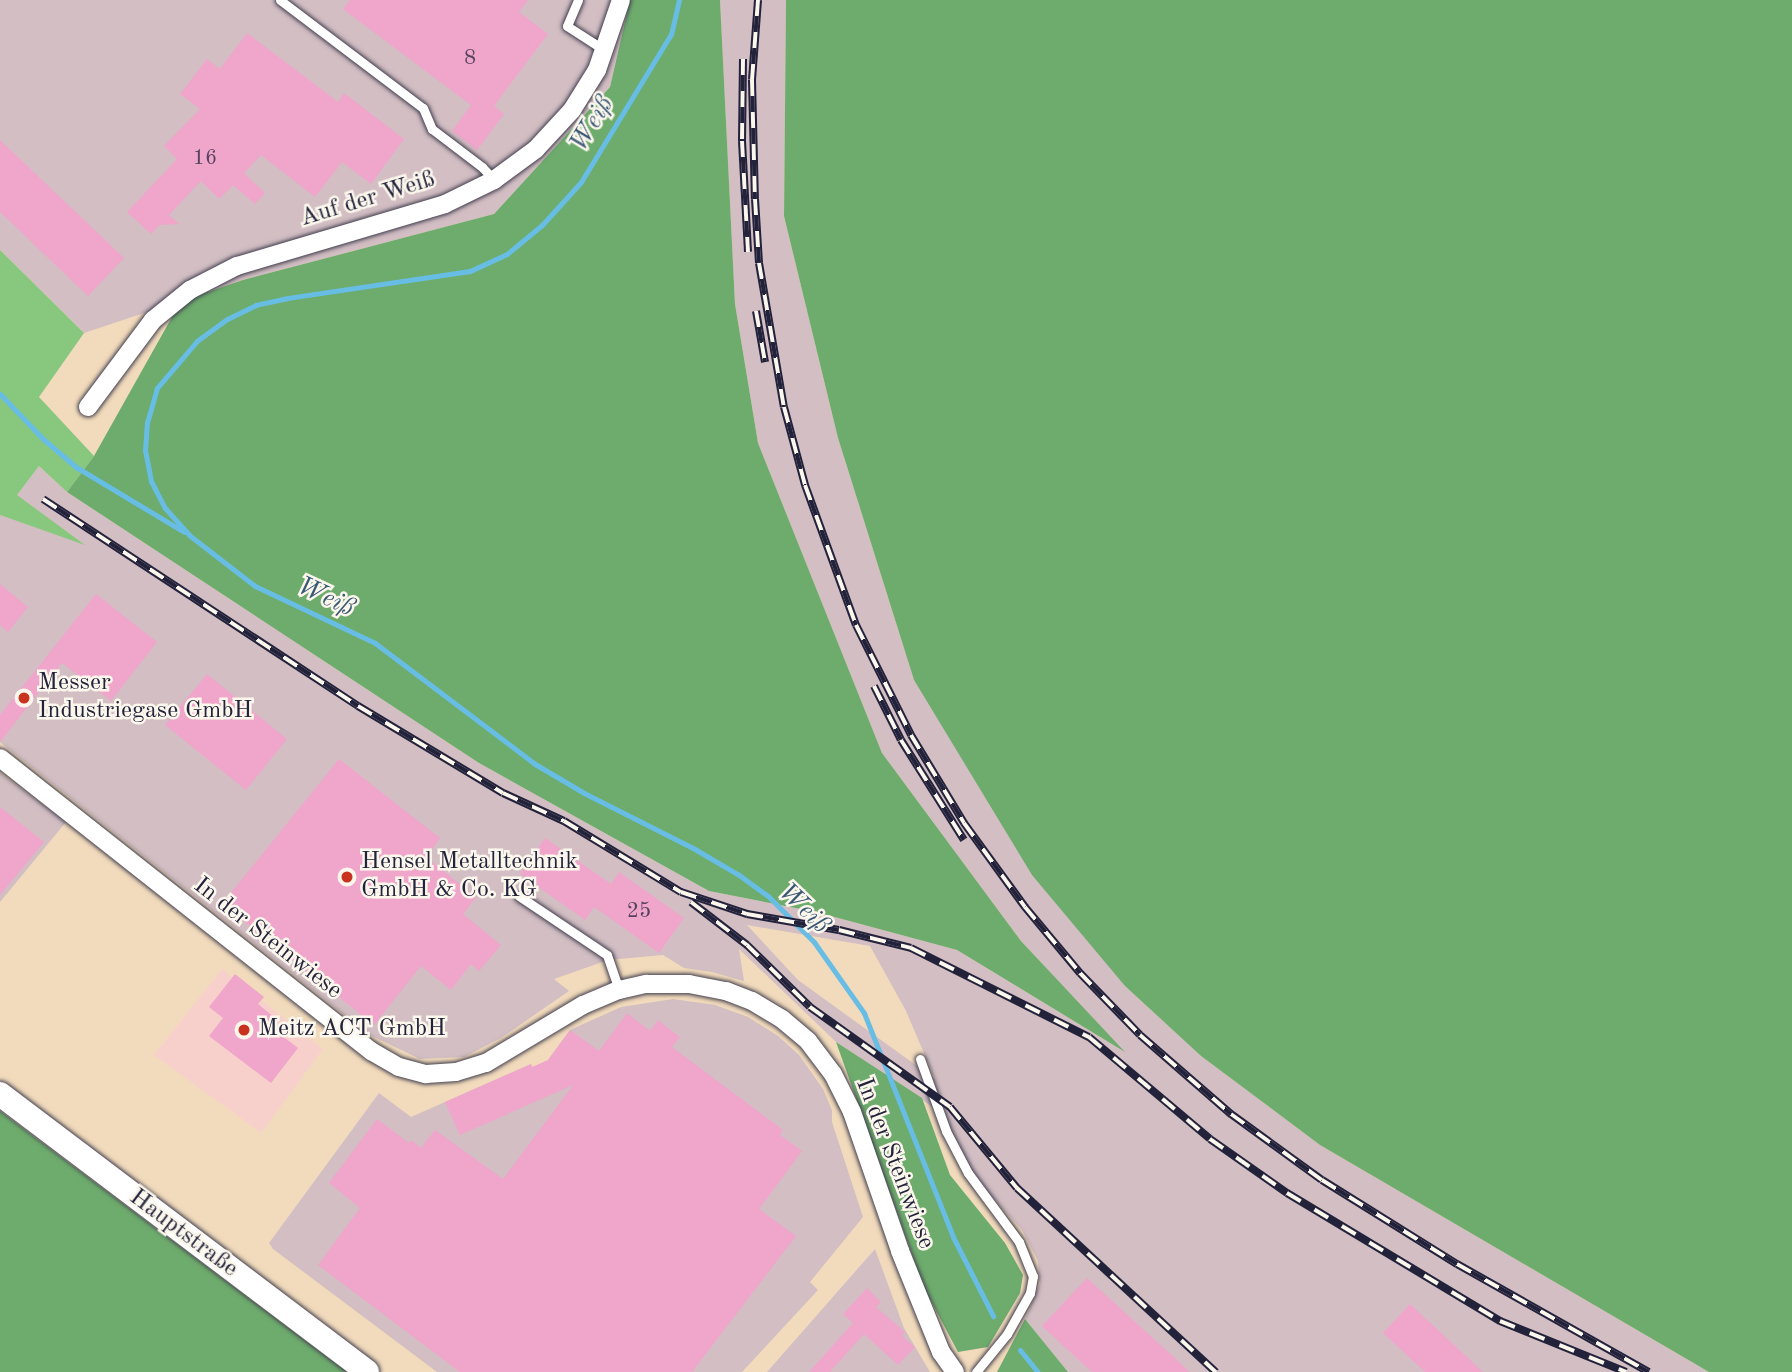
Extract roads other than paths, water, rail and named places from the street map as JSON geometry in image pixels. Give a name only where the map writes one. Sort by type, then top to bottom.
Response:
[{"type":"main road","name":"Hauptstraße","points":[[0,1094],[367,1372]]},
{"type":"street","name":"Auf der Weiß","points":[[88,407],[144,331],[190,290],[237,266],[445,204],[494,180],[536,149],[572,110],[606,51],[621,0]]},
{"type":"street","name":"In der Steinwiese","points":[[0,758],[371,1051],[398,1067],[436,1073],[456,1072],[486,1063],[583,1005],[619,990],[646,985],[689,984],[726,991],[752,1001],[782,1019],[808,1041],[833,1074],[852,1112],[900,1251],[941,1352],[955,1372]]},
{"type":"lane","points":[[280,0],[423,108],[432,129],[482,167],[494,180]]},
{"type":"lane","points":[[578,0],[567,26],[606,51]]},
{"type":"lane","points":[[519,896],[607,955],[619,990]]},
{"type":"lane","points":[[920,1059],[946,1131],[968,1173],[1019,1242],[1033,1276],[1030,1293],[1007,1334],[976,1372]]},
{"type":"waterway","name":"Weiß","points":[[679,0],[671,34],[581,182],[542,225],[507,254],[470,271],[288,298],[256,305],[227,319],[197,341],[157,388],[147,422],[145,450],[151,481],[165,508],[189,535],[255,586],[375,643],[535,764],[584,793],[693,848],[739,875],[769,897],[814,942],[864,1013],[953,1237],[993,1316]]},
{"type":"waterway","points":[[0,394],[42,438],[76,467],[184,532]]},
{"type":"waterway","name":"Weiß","points":[[1020,1350],[1038,1372]]},
{"type":"railway","points":[[758,0],[752,80],[759,263],[784,407],[805,485],[856,625],[911,735],[964,823],[1025,907],[1080,973],[1140,1035],[1231,1114],[1322,1180],[1457,1264],[1649,1372]]},
{"type":"railway","points":[[743,59],[742,141],[748,252]]},
{"type":"railway","points":[[756,311],[765,362]]},
{"type":"railway","points":[[43,499],[358,706],[503,793],[564,821],[681,892],[747,914],[839,930],[911,948],[1089,1037],[1210,1139],[1287,1193],[1500,1321],[1626,1372]]},
{"type":"railway","points":[[874,686],[901,740],[964,840]]},
{"type":"railway","points":[[691,902],[747,945],[810,1007],[950,1107],[1017,1188],[1216,1372]]},
{"type":"place","name":"Messer Industriegase GmbH","points":[[24,698]]},
{"type":"place","name":"Hensel Metalltechnik GmbH & Co. KG","points":[[347,877]]},
{"type":"place","name":"Meitz ACT GmbH","points":[[244,1030]]}]
